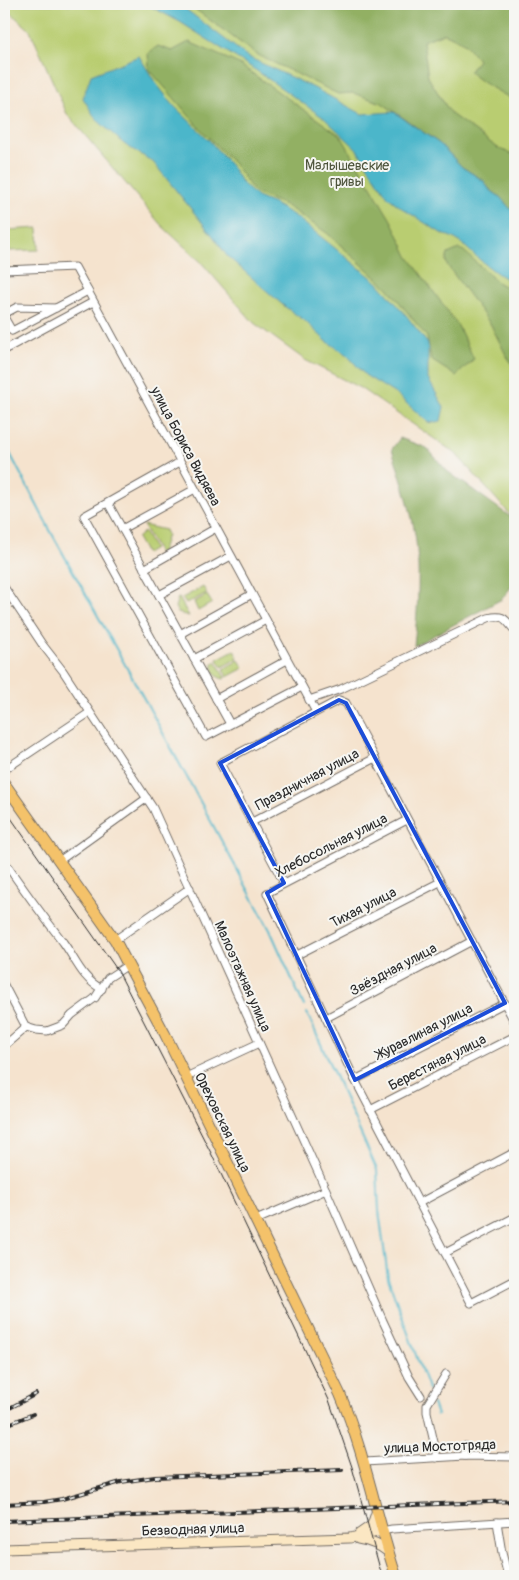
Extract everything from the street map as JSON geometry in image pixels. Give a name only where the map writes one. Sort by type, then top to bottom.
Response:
[{"type":"main road","name":"Ореховская улица","points":[[4,783],[115,940],[186,1077],[340,1394],[365,1462],[376,1513],[396,1576]]},
{"type":"main road","points":[[350,1538],[369,1528],[376,1513]]},
{"type":"main road","name":"Безводная улица","points":[[4,1549],[350,1538],[382,1531]]},
{"type":"main road","points":[[350,1538],[374,1542],[388,1552]]},
{"type":"street","name":"улица Бориса Видяева","points":[[4,270],[75,267],[316,712]]},
{"type":"street","points":[[56,308],[17,307],[4,315],[12,331],[56,308],[88,291]]},
{"type":"street","points":[[4,350],[94,302]]},
{"type":"street","points":[[180,462],[84,516],[206,738],[302,687]]},
{"type":"street","points":[[122,529],[195,489]]},
{"type":"street","points":[[108,503],[230,724]]},
{"type":"street","points":[[144,568],[216,528]]},
{"type":"street","points":[[159,595],[231,556]]},
{"type":"street","name":"Малоэтажная улица","points":[[4,587],[42,644],[63,671],[153,808],[405,1369],[421,1396]]},
{"type":"street","points":[[180,634],[252,594]]},
{"type":"street","points":[[309,700],[341,689],[488,618],[504,617],[515,631]]},
{"type":"street","points":[[194,659],[266,620]]},
{"type":"street","points":[[216,699],[287,660]]},
{"type":"street","points":[[284,883],[220,762],[339,700],[346,703],[515,1023]]},
{"type":"street","points":[[4,770],[89,713]]},
{"type":"street","name":"Праздничная улица","points":[[252,822],[375,758]]},
{"type":"street","points":[[59,861],[147,798]]},
{"type":"street","name":"Хлебосольная улица","points":[[297,955],[267,893],[407,820]]},
{"type":"street","points":[[4,861],[7,872],[64,943],[86,978],[92,984],[102,989]]},
{"type":"street","name":"Тихая улица","points":[[297,955],[440,882]]},
{"type":"street","points":[[115,940],[190,888]]},
{"type":"street","name":"Звёздная улица","points":[[326,1018],[472,942]]},
{"type":"street","points":[[297,955],[355,1080],[471,1303],[515,1280]]},
{"type":"street","points":[[4,986],[26,1027],[47,1031],[58,1028],[95,998],[108,978],[128,965]]},
{"type":"street","name":"Журавлиная улица","points":[[355,1080],[504,1003]]},
{"type":"street","points":[[4,1046],[26,1027]]},
{"type":"street","name":"Берестяная улица","points":[[370,1110],[515,1036]]},
{"type":"street","points":[[186,1077],[260,1043]]},
{"type":"street","points":[[419,1203],[515,1152]]},
{"type":"street","points":[[256,1220],[326,1190]]},
{"type":"street","points":[[445,1253],[515,1217]]},
{"type":"street","points":[[436,1458],[427,1405],[446,1374]]},
{"type":"street","points":[[465,1446],[465,1456]]},
{"type":"street","name":"улица Мостотряда","points":[[365,1462],[465,1456],[515,1457]]},
{"type":"street","points":[[382,1531],[515,1521]]},
{"type":"street","points":[[497,1522],[508,1576]]},
{"type":"highlighted area","points":[[339,700],[346,703],[505,1003],[355,1080],[267,893],[284,883],[220,763]]},
{"type":"green space","name":"Малышевские гривы","points":[[4,4],[515,4],[515,520],[455,453],[360,388],[305,360],[254,323],[200,261],[161,225],[67,114],[30,30],[4,7]]},
{"type":"green space","points":[[188,4],[515,4],[515,101],[482,82],[469,72],[478,60],[464,43],[444,33],[423,41],[428,77],[451,114],[498,148],[515,155],[515,214],[500,197],[489,189],[484,181],[462,167],[440,144],[382,103],[353,93],[338,94],[256,54]]},
{"type":"green space","points":[[189,42],[239,64],[341,136],[392,222],[408,256],[458,326],[474,359],[456,376],[431,360],[427,337],[388,288],[327,233],[285,205],[255,193],[234,164],[149,69],[148,53],[158,46],[172,51]]},
{"type":"green space","points":[[38,228],[39,250],[9,251],[7,230]]},
{"type":"green space","points":[[459,249],[464,251],[497,282],[515,292],[515,368],[506,355],[491,325],[447,265],[448,254]]},
{"type":"green space","points":[[400,438],[427,448],[447,471],[515,520],[515,582],[502,599],[414,646],[418,598],[418,562],[410,512],[392,449]]},
{"type":"green space","points":[[143,525],[165,530],[167,535],[161,553],[158,552]]},
{"type":"green space","points":[[144,532],[154,549],[146,554],[137,538]]},
{"type":"green space","points":[[203,587],[207,593],[186,604],[182,598]]},
{"type":"green space","points":[[207,595],[212,603],[198,611],[194,602]]},
{"type":"green space","points":[[178,598],[189,616],[178,613],[175,607]]},
{"type":"green space","points":[[234,650],[238,658],[222,667],[217,659]]},
{"type":"green space","points":[[239,660],[244,668],[227,677],[223,669]]},
{"type":"green space","points":[[216,661],[224,679],[217,676],[214,671],[213,663]]},
{"type":"water","points":[[146,4],[179,4],[248,57],[314,88],[362,114],[394,112],[440,144],[462,167],[484,181],[489,189],[500,197],[515,214],[515,283],[492,269],[454,238],[444,235],[403,209],[388,197],[356,148],[324,118],[257,71],[180,22]]},
{"type":"water","points":[[139,56],[155,82],[174,106],[209,140],[232,167],[241,182],[257,197],[295,216],[377,282],[406,315],[428,344],[428,379],[444,407],[441,421],[429,423],[397,395],[365,375],[347,355],[325,340],[305,321],[284,306],[227,256],[153,162],[124,144],[96,119],[83,98],[91,75]]},
{"type":"waterway","points":[[4,442],[51,532],[270,930],[304,1006]]},
{"type":"waterway","points":[[307,1013],[377,1170],[379,1211],[388,1278],[429,1391]]},
{"type":"waterway","points":[[433,1404],[437,1415]]},
{"type":"tram line","points":[[4,808],[118,971],[211,1153],[329,1400],[352,1467],[382,1576]]},
{"type":"railway","points":[[4,1411],[36,1394]]},
{"type":"railway","points":[[4,1426],[33,1414]]},
{"type":"railway","points":[[4,1504],[62,1499],[121,1482],[155,1477],[342,1470]]},
{"type":"railway","points":[[4,1521],[515,1501]]}]
